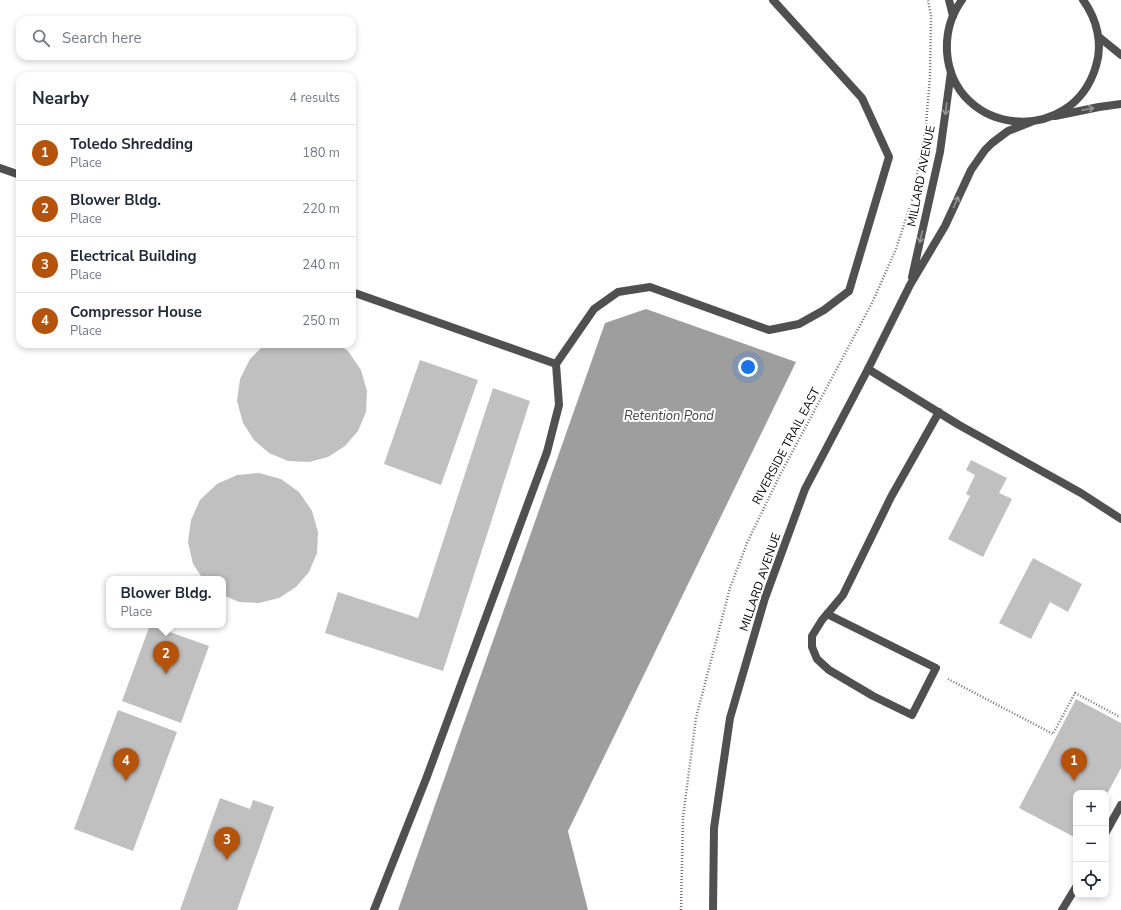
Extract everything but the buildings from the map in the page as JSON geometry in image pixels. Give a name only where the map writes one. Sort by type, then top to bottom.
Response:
[{"type":"street","points":[[374,910],[426,779],[547,452],[559,405],[556,364],[594,309],[618,292],[650,287],[769,330],[800,324],[824,310],[848,291],[889,157],[862,98],[773,0]]},
{"type":"street","points":[[949,0],[953,17]]},
{"type":"street","points":[[962,0],[953,17],[948,31],[948,58],[956,82],[963,93],[982,110],[993,116],[1006,120],[1031,122],[1099,106],[1121,104]]},
{"type":"street","points":[[1054,116],[1071,106],[1080,97],[1094,75],[1097,63],[1099,37],[1094,19],[1083,0]]},
{"type":"street","points":[[1099,37],[1121,55]]},
{"type":"street","name":"MILLARD AVENUE","points":[[910,285],[940,152],[951,70]]},
{"type":"street","name":"MILLARD AVENUE","points":[[713,910],[714,828],[730,718],[762,605],[805,489],[910,285],[945,226],[962,188],[977,160],[992,143],[1008,131],[1031,122]]},
{"type":"street","points":[[0,168],[16,174]]},
{"type":"street","points":[[356,293],[556,364]]},
{"type":"street","points":[[868,369],[939,412],[1081,493],[1121,519]]},
{"type":"street","points":[[827,614],[936,668],[912,715],[873,696],[830,670],[817,659],[812,647],[812,636],[827,614],[843,595],[891,497],[939,412]]},
{"type":"street","points":[[1109,827],[1121,805]]},
{"type":"street","points":[[1062,910],[1073,892]]},
{"type":"path","name":"RIVERSIDE TRAIL EAST","points":[[681,910],[684,817],[696,718],[730,588],[747,543],[780,475],[873,301],[898,242],[912,197],[926,125],[930,76],[931,16],[928,0]]},
{"type":"path","points":[[948,679],[1053,734],[1075,693],[1120,717]]},
{"type":"water","name":"Retention Pond","points":[[646,309],[796,362],[568,831],[588,910],[398,910],[605,323]]},
{"type":"place","name":"Blower Bldg.","points":[[166,674]]},
{"type":"place","name":"Compressor House","points":[[126,781]]},
{"type":"place","name":"Toledo Shredding","points":[[1074,781]]},
{"type":"place","name":"Electrical Building","points":[[227,860]]}]
